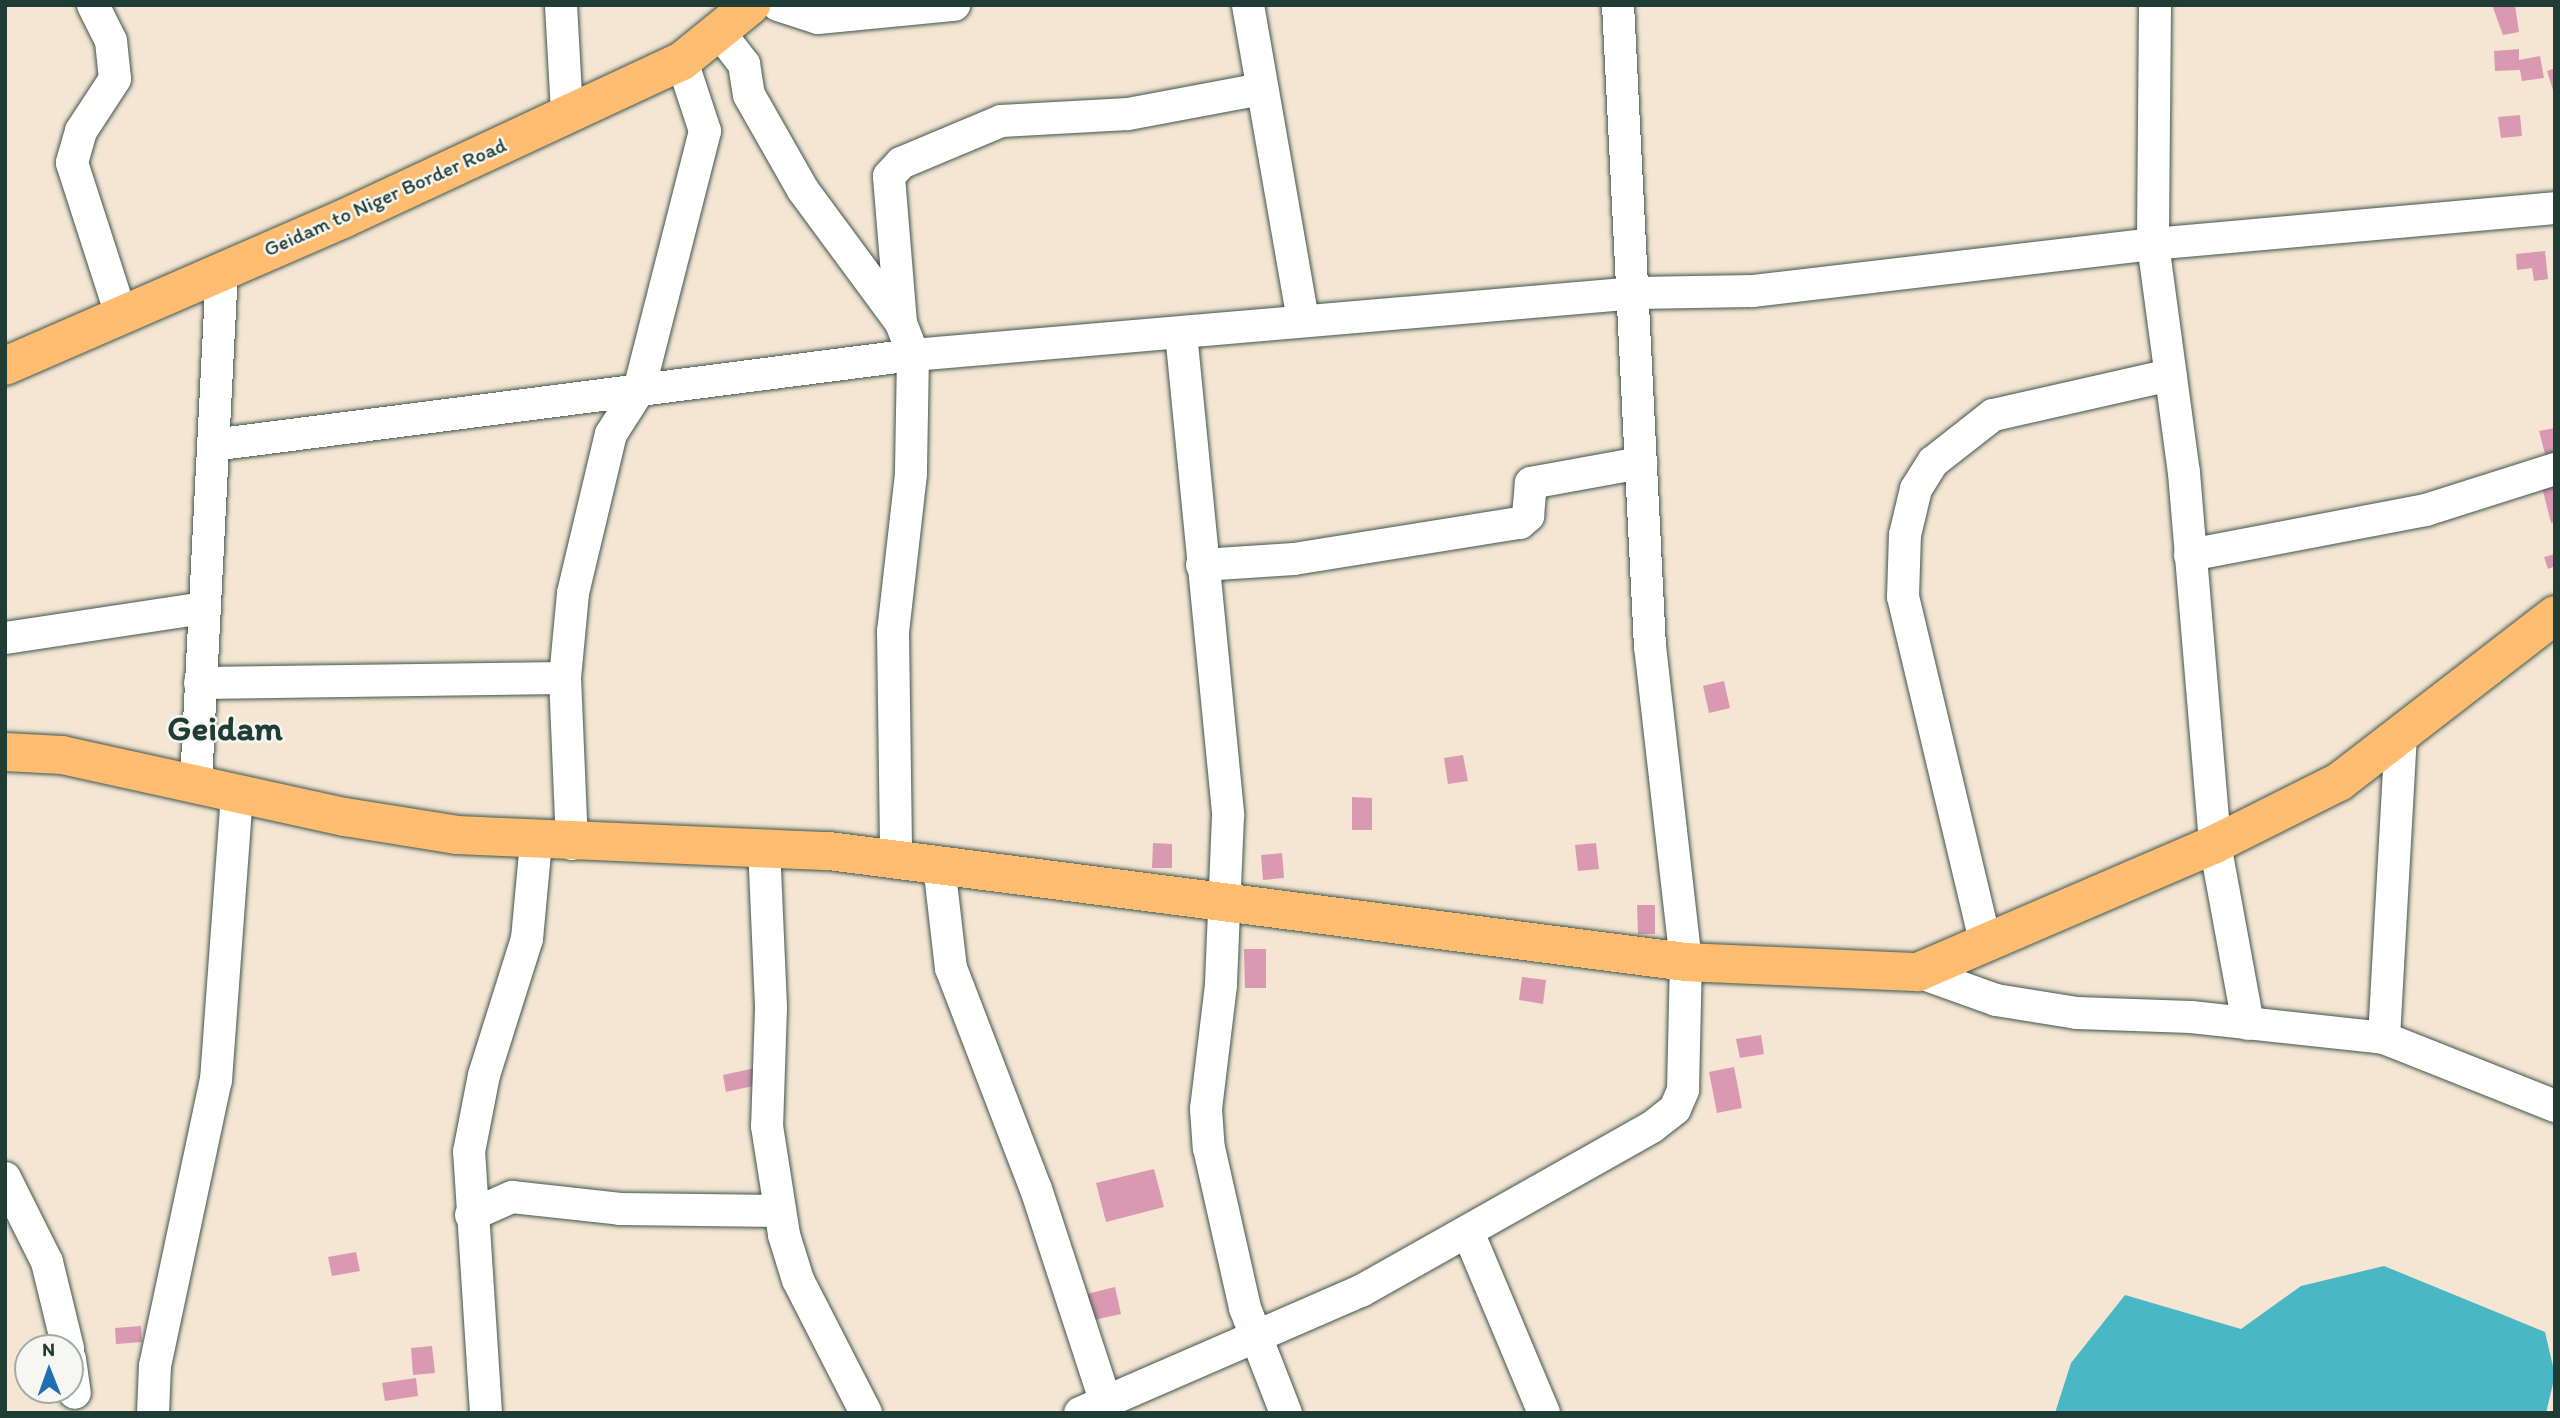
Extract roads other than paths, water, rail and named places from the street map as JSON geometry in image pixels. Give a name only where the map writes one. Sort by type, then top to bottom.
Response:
[{"type":"main road","name":"Geidam to Niger Border Road","points":[[5,366],[682,61],[751,5]]},
{"type":"main road","points":[[5,752],[62,755],[196,782],[345,817],[554,843],[764,846],[1226,899],[1686,962],[1918,972],[1986,945],[2215,844],[2339,782],[2555,615]]},
{"type":"street","points":[[93,5],[110,41],[115,79],[81,131],[72,163],[121,315]]},
{"type":"street","points":[[561,5],[567,114]]},
{"type":"street","points":[[778,5],[818,18],[954,5]]},
{"type":"street","points":[[1248,5],[1303,319]]},
{"type":"street","points":[[939,865],[951,968],[1037,1189],[1098,1409],[1255,1340],[1468,1232],[1675,1109],[1683,1090],[1686,962],[1650,648],[1636,293],[1618,5]]},
{"type":"street","points":[[2155,5],[2153,244],[2171,375],[2190,555],[2215,844],[2248,1024]]},
{"type":"street","points":[[719,32],[744,64],[749,95],[803,190],[901,323],[913,355],[916,410],[892,645],[896,860]]},
{"type":"street","points":[[486,1413],[471,1215],[470,1152],[484,1074],[554,843],[573,593],[611,434],[639,390],[705,131],[682,61]]},
{"type":"street","points":[[901,323],[889,176],[901,163],[1001,121],[1128,114],[1262,89]]},
{"type":"street","points":[[213,445],[913,355],[1181,333],[1303,319],[1636,293],[1754,291],[2153,244],[2555,208]]},
{"type":"street","points":[[196,782],[222,270]]},
{"type":"street","points":[[1181,333],[1228,816],[1226,899],[1208,1135],[1221,1216],[1255,1340],[1286,1413]]},
{"type":"street","points":[[1986,945],[1903,597],[1905,535],[1916,489],[1933,462],[1993,415],[2171,375]]},
{"type":"street","points":[[1202,565],[1294,559],[1520,523],[1528,516],[1531,482],[1641,463]]},
{"type":"street","points":[[2190,555],[2426,510],[2555,469]]},
{"type":"street","points":[[5,638],[203,608]]},
{"type":"street","points":[[200,683],[565,678]]},
{"type":"street","points":[[2384,1038],[2401,734]]},
{"type":"street","points":[[153,1413],[155,1366],[215,1091],[237,793]]},
{"type":"street","points":[[764,846],[771,1008],[767,1126],[780,1211],[798,1280],[866,1413]]},
{"type":"street","points":[[1918,972],[1996,1000],[2077,1013],[2248,1024],[2384,1038],[2555,1106]]},
{"type":"street","points":[[5,1178],[47,1262],[65,1334]]},
{"type":"street","points":[[471,1215],[512,1197],[620,1209],[780,1211]]},
{"type":"street","points":[[1468,1232],[1544,1413]]},
{"type":"water","points":[[2384,1266],[2545,1332],[2555,1375],[2546,1413],[2055,1413],[2071,1363],[2125,1295],[2241,1329],[2301,1286]]},
{"type":"district","name":"Geidam","points":[[225,728]]}]
